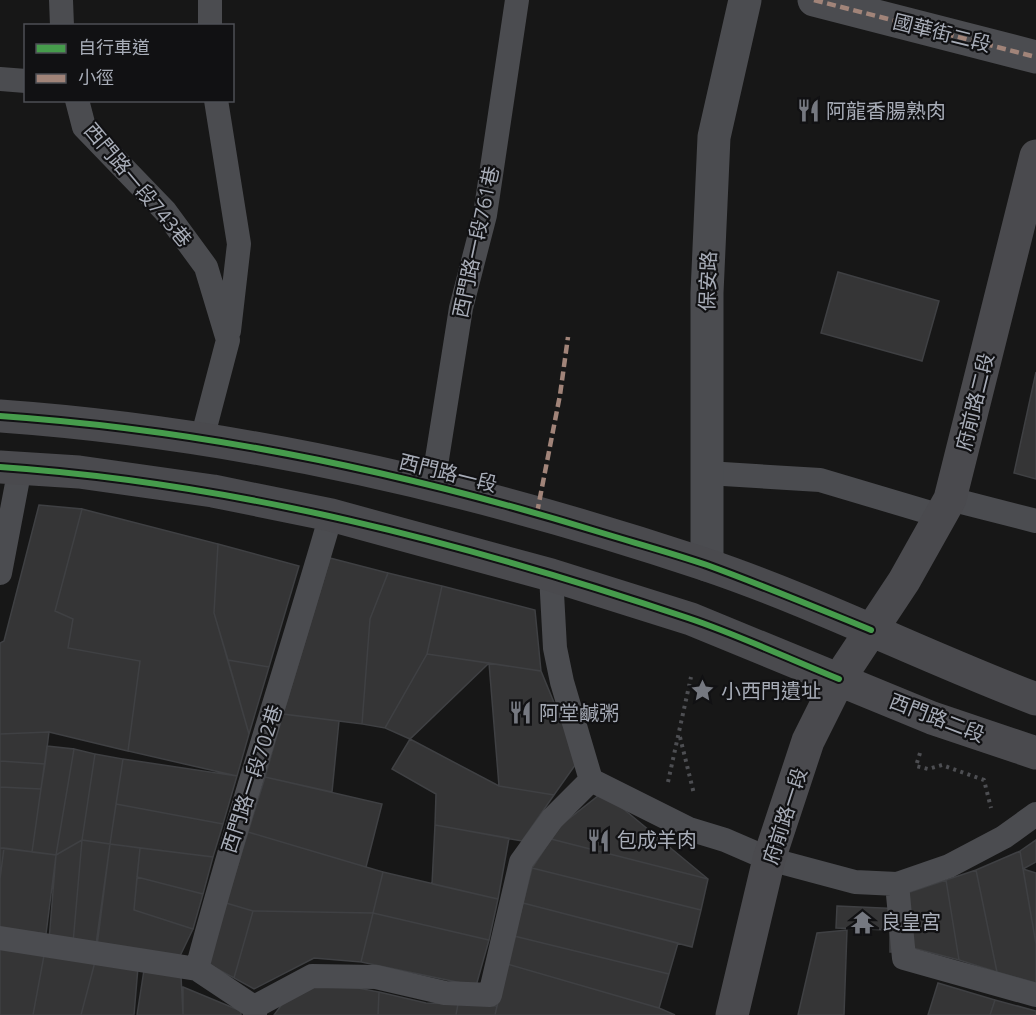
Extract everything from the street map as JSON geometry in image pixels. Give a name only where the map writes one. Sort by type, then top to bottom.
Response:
[{"type":"street","name":"保安路","points":[[707,565],[707,293],[714,137],[745,0]]},
{"type":"street","name":"國華街二段","points":[[814,0],[1036,57]]},
{"type":"street","name":"府前路二段","points":[[872,630],[904,581],[946,508],[1035,168]]},
{"type":"street","name":"西門路一段","points":[[0,416],[96,423],[202,440],[433,484],[707,565],[872,630]]},
{"type":"street","points":[[10,467],[79,472],[213,491],[331,515],[551,575],[691,619],[839,679]]},
{"type":"street","points":[[872,630],[950,666],[1036,699]]},
{"type":"street","name":"府前路一段","points":[[732,1015],[770,859],[808,741],[839,679],[872,630]]},
{"type":"street","name":"西門路二段","points":[[839,679],[932,718],[1036,753]]},
{"type":"lane","points":[[61,0],[62,24]]},
{"type":"lane","points":[[210,0],[210,24]]},
{"type":"lane","name":"西門路一段761巷","points":[[433,484],[461,308],[485,215],[517,0]]},
{"type":"lane","points":[[0,79],[24,81]]},
{"type":"lane","name":"西門路一段743巷","points":[[78,102],[84,127],[165,211],[206,267],[228,340]]},
{"type":"lane","points":[[202,440],[228,340],[239,244],[216,102]]},
{"type":"lane","points":[[0,573],[10,467]]},
{"type":"lane","points":[[707,473],[820,480],[946,508],[1036,521]]},
{"type":"lane","name":"西門路一段702巷","points":[[197,969],[228,853],[273,712],[331,515]]},
{"type":"lane","points":[[551,575],[555,648],[562,682],[591,780],[689,829],[724,840],[770,859],[855,882],[897,884],[949,866],[1004,837],[1036,814]]},
{"type":"lane","points":[[0,938],[197,969],[254,1011],[312,976],[375,977],[445,993],[490,995],[521,862],[552,819],[591,780]]},
{"type":"lane","points":[[897,884],[904,958],[1036,995]]},
{"type":"path","points":[[667,786],[691,677]]},
{"type":"path","points":[[679,734],[695,798]]},
{"type":"path","points":[[922,748],[916,766],[928,769],[942,765],[984,780],[991,810]]},
{"type":"building","points":[[838,272],[939,301],[922,361],[821,333]]},
{"type":"building","points":[[1036,372],[1036,479],[1014,473]]},
{"type":"building","points":[[39,505],[82,509],[55,611],[73,619],[68,648],[140,661],[128,751],[49,732],[0,734],[0,643],[4,641]]},
{"type":"building","points":[[82,509],[218,544],[214,613],[249,734],[237,776],[128,751],[140,661],[68,648],[73,619],[55,611]]},
{"type":"building","points":[[218,544],[299,566],[269,667],[228,660],[214,613]]},
{"type":"building","points":[[330,558],[388,573],[370,619],[362,724],[283,714]]},
{"type":"building","points":[[388,573],[442,586],[427,654],[385,728],[362,724],[370,619]]},
{"type":"building","points":[[442,586],[535,610],[541,671],[427,654]]},
{"type":"building","points":[[427,654],[489,663],[410,739],[385,728]]},
{"type":"building","points":[[228,660],[269,667],[249,734]]},
{"type":"building","points":[[489,663],[541,671],[578,761],[554,795],[499,786]]},
{"type":"building","points":[[283,714],[339,721],[332,792],[265,777]]},
{"type":"building","points":[[49,732],[45,764],[0,761],[0,734]]},
{"type":"building","points":[[410,739],[499,786],[554,795],[522,841],[435,825],[436,794],[392,769]]},
{"type":"building","points":[[47,746],[74,749],[56,855],[32,852]]},
{"type":"building","points":[[74,749],[95,754],[82,840],[56,855]]},
{"type":"building","points":[[95,754],[123,759],[110,844],[82,840]]},
{"type":"building","points":[[123,759],[237,776],[223,824],[116,804]]},
{"type":"building","points":[[0,761],[45,764],[41,789],[0,787]]},
{"type":"building","points":[[265,777],[382,804],[366,867],[248,832]]},
{"type":"building","points":[[0,787],[41,789],[32,852],[0,848]]},
{"type":"building","points":[[603,792],[708,879],[551,839],[561,825]]},
{"type":"building","points":[[116,804],[223,824],[213,857],[110,844]]},
{"type":"building","points":[[435,825],[509,838],[498,899],[432,884]]},
{"type":"building","points":[[248,832],[383,872],[373,913],[253,911],[226,903]]},
{"type":"building","points":[[551,839],[708,879],[701,910],[532,868]]},
{"type":"building","points":[[82,840],[110,844],[96,944],[73,943]]},
{"type":"building","points":[[82,840],[73,943],[49,940],[56,855]]},
{"type":"building","points":[[1036,840],[1036,862],[1023,869],[1020,851]]},
{"type":"building","points":[[110,844],[140,848],[134,910],[193,929],[180,956],[97,946]]},
{"type":"building","points":[[0,848],[4,848],[0,879]]},
{"type":"building","points":[[4,848],[56,855],[46,934],[0,928],[0,879]]},
{"type":"building","points":[[140,848],[213,857],[203,894],[137,877]]},
{"type":"building","points":[[1020,851],[1036,944],[1036,983],[997,972],[976,870]]},
{"type":"building","points":[[532,868],[701,910],[692,947],[523,903]]},
{"type":"building","points":[[1023,869],[1036,873],[1036,944]]},
{"type":"building","points":[[976,870],[997,972],[959,960],[946,880]]},
{"type":"building","points":[[383,872],[498,899],[489,940],[373,913]]},
{"type":"building","points":[[137,877],[203,894],[193,929],[134,910]]},
{"type":"building","points":[[946,880],[959,960],[913,948],[907,893]]},
{"type":"building","points":[[226,903],[253,911],[234,978],[208,964]]},
{"type":"building","points":[[523,903],[678,943],[669,974],[514,936]]},
{"type":"building","points":[[837,906],[904,909],[907,952],[890,952],[890,930],[836,928]]},
{"type":"building","points":[[253,911],[373,913],[361,962],[314,958],[254,989],[234,978]]},
{"type":"building","points":[[373,913],[489,940],[476,986],[361,962]]},
{"type":"building","points":[[847,930],[844,1015],[798,1015],[817,933]]},
{"type":"building","points":[[514,936],[669,974],[659,1008],[507,964]]},
{"type":"building","points":[[0,945],[45,950],[33,1015],[0,1015]]},
{"type":"building","points":[[45,950],[96,958],[81,1015],[33,1015]]},
{"type":"building","points":[[96,958],[138,967],[134,1015],[81,1015]]},
{"type":"building","points":[[507,964],[659,1008],[675,1015],[495,1015]]},
{"type":"building","points":[[144,970],[181,976],[183,1015],[137,1015]]},
{"type":"building","points":[[938,983],[995,1000],[990,1015],[928,1015]]},
{"type":"building","points":[[311,986],[358,988],[379,992],[378,1015],[274,1015],[283,1003]]},
{"type":"building","points":[[183,987],[241,1011],[241,1015],[183,1015]]},
{"type":"building","points":[[379,992],[426,1003],[458,1004],[456,1015],[378,1015]]},
{"type":"building","points":[[995,1000],[1036,1011],[1036,1015],[990,1015]]},
{"type":"building","points":[[458,1004],[497,1006],[495,1015],[456,1015]]},
{"type":"marked path","points":[[814,0],[1036,57]]},
{"type":"marked path","points":[[537,513],[560,395],[568,337]]},
{"type":"cycle path","points":[[0,416],[152,432],[227,443],[302,457],[452,491],[526,510],[694,561],[871,630]]},
{"type":"cycle path","points":[[0,467],[88,475],[175,487],[262,502],[434,541],[688,618],[745,639],[839,679]]},
{"type":"place","name":"阿龍香腸熟肉","points":[[808,111]]},
{"type":"place","name":"小西門遺址","points":[[703,691]]},
{"type":"place","name":"阿堂鹹粥","points":[[521,713]]},
{"type":"place","name":"包成羊肉","points":[[599,840]]},
{"type":"place","name":"良皇宮","points":[[863,922]]}]
